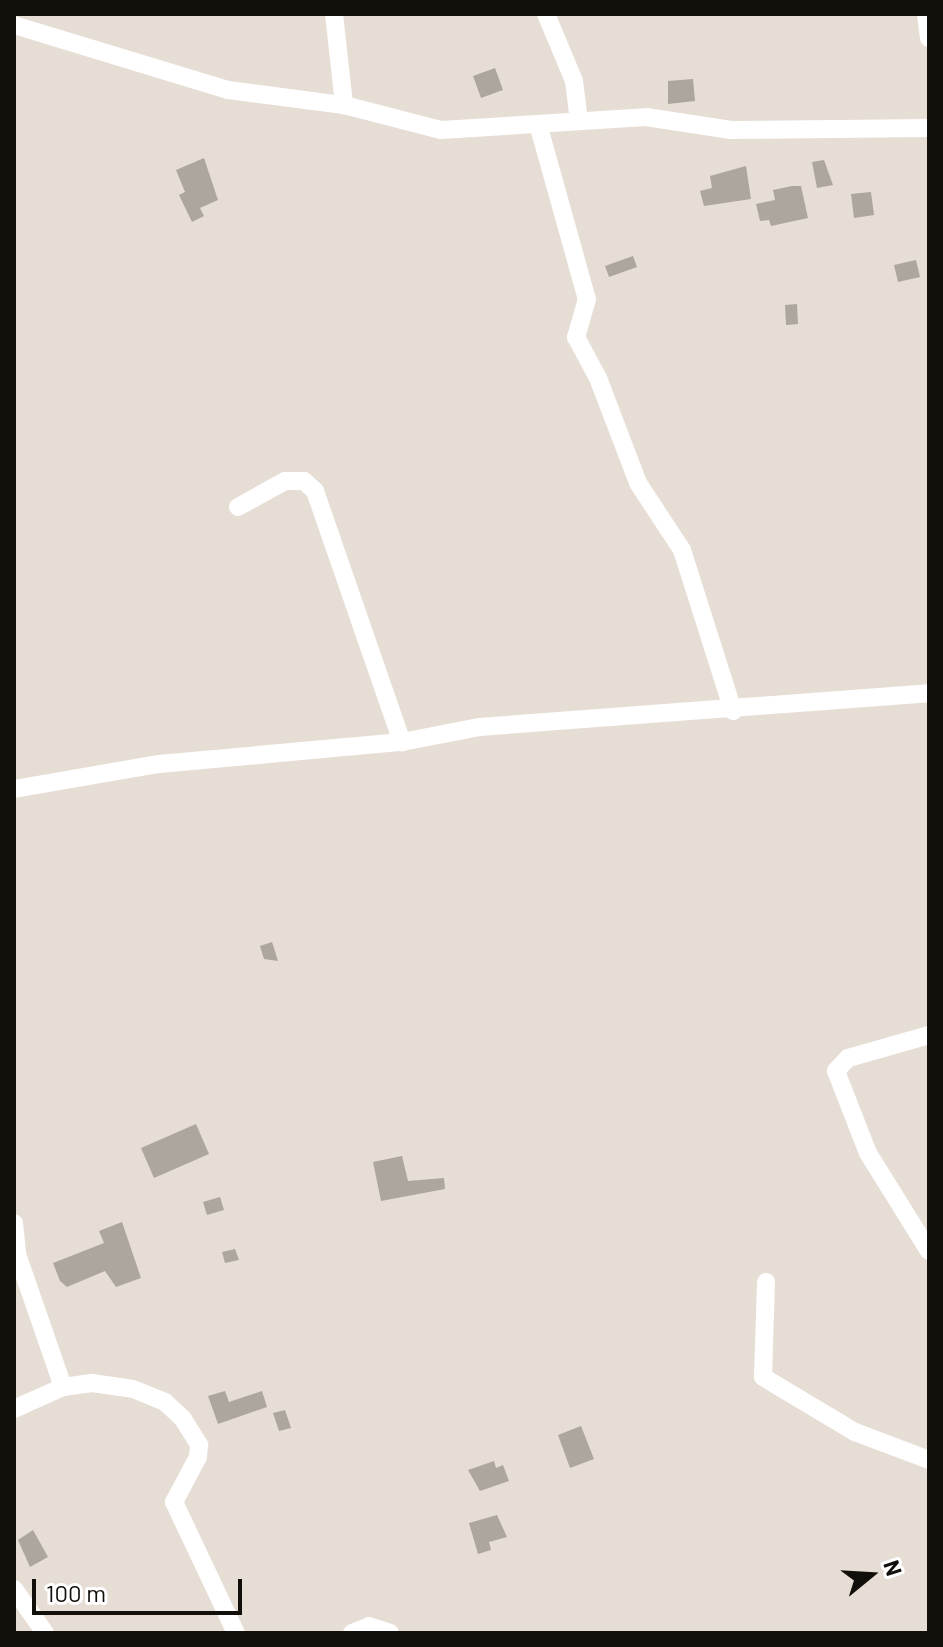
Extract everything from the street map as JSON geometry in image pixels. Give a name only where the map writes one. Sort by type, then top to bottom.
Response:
[{"type":"street","points":[[334,14],[344,105]]},
{"type":"street","points":[[546,14],[574,81],[579,121]]},
{"type":"street","points":[[926,14],[929,38]]},
{"type":"street","points":[[14,25],[228,90],[344,105],[441,130],[646,117],[731,130],[929,128]]},
{"type":"street","points":[[538,124],[587,299],[576,337],[598,378],[638,483],[682,550],[733,711]]},
{"type":"street","points":[[238,507],[285,481],[304,481],[315,491],[402,742]]},
{"type":"street","points":[[14,789],[159,764],[402,742],[479,727],[733,711],[826,698],[929,693]]},
{"type":"street","points":[[929,1035],[848,1058],[836,1071],[868,1153],[929,1251]]},
{"type":"street","points":[[14,1223],[17,1254],[63,1387]]},
{"type":"street","points":[[766,1282],[763,1377],[855,1432],[929,1460]]},
{"type":"street","points":[[14,1409],[63,1387],[92,1383],[133,1389],[165,1402],[183,1419],[199,1445],[198,1457],[174,1502],[236,1633]]},
{"type":"street","points":[[14,1589],[45,1633]]},
{"type":"street","points":[[352,1633],[369,1626],[390,1633]]},
{"type":"building","points":[[495,68],[503,90],[481,98],[473,76]]},
{"type":"building","points":[[693,79],[695,101],[668,104],[668,81]]},
{"type":"building","points":[[204,158],[218,200],[200,208],[204,216],[192,222],[179,195],[185,192],[176,170]]},
{"type":"building","points":[[824,160],[833,185],[817,188],[812,162]]},
{"type":"building","points":[[746,166],[751,199],[704,206],[700,191],[712,188],[710,176]]},
{"type":"building","points":[[801,186],[808,218],[771,226],[769,220],[760,221],[756,204],[775,200],[773,190]]},
{"type":"building","points":[[871,192],[874,215],[854,218],[851,194]]},
{"type":"building","points":[[633,256],[637,267],[609,277],[605,266]]},
{"type":"building","points":[[916,260],[920,277],[898,282],[894,265]]},
{"type":"building","points":[[797,304],[798,324],[786,325],[785,305]]},
{"type":"building","points":[[272,942],[278,961],[264,959],[260,946]]},
{"type":"building","points":[[196,1124],[209,1154],[154,1178],[141,1148]]},
{"type":"building","points":[[402,1156],[408,1181],[444,1178],[445,1189],[381,1201],[373,1162]]},
{"type":"building","points":[[220,1197],[224,1210],[207,1215],[203,1202]]},
{"type":"building","points":[[122,1222],[141,1278],[116,1287],[105,1271],[67,1287],[60,1281],[53,1263],[104,1243],[99,1231]]},
{"type":"building","points":[[235,1249],[239,1260],[225,1263],[222,1252]]},
{"type":"building","points":[[225,1391],[229,1402],[262,1391],[267,1407],[218,1424],[208,1396]]},
{"type":"building","points":[[285,1410],[291,1428],[279,1431],[273,1413]]},
{"type":"building","points":[[581,1426],[594,1459],[570,1468],[558,1435]]},
{"type":"building","points":[[494,1461],[496,1468],[503,1465],[509,1481],[480,1491],[468,1470]]},
{"type":"building","points":[[497,1515],[507,1537],[489,1542],[491,1550],[478,1554],[469,1523]]},
{"type":"building","points":[[33,1530],[48,1557],[30,1567],[18,1540]]}]
